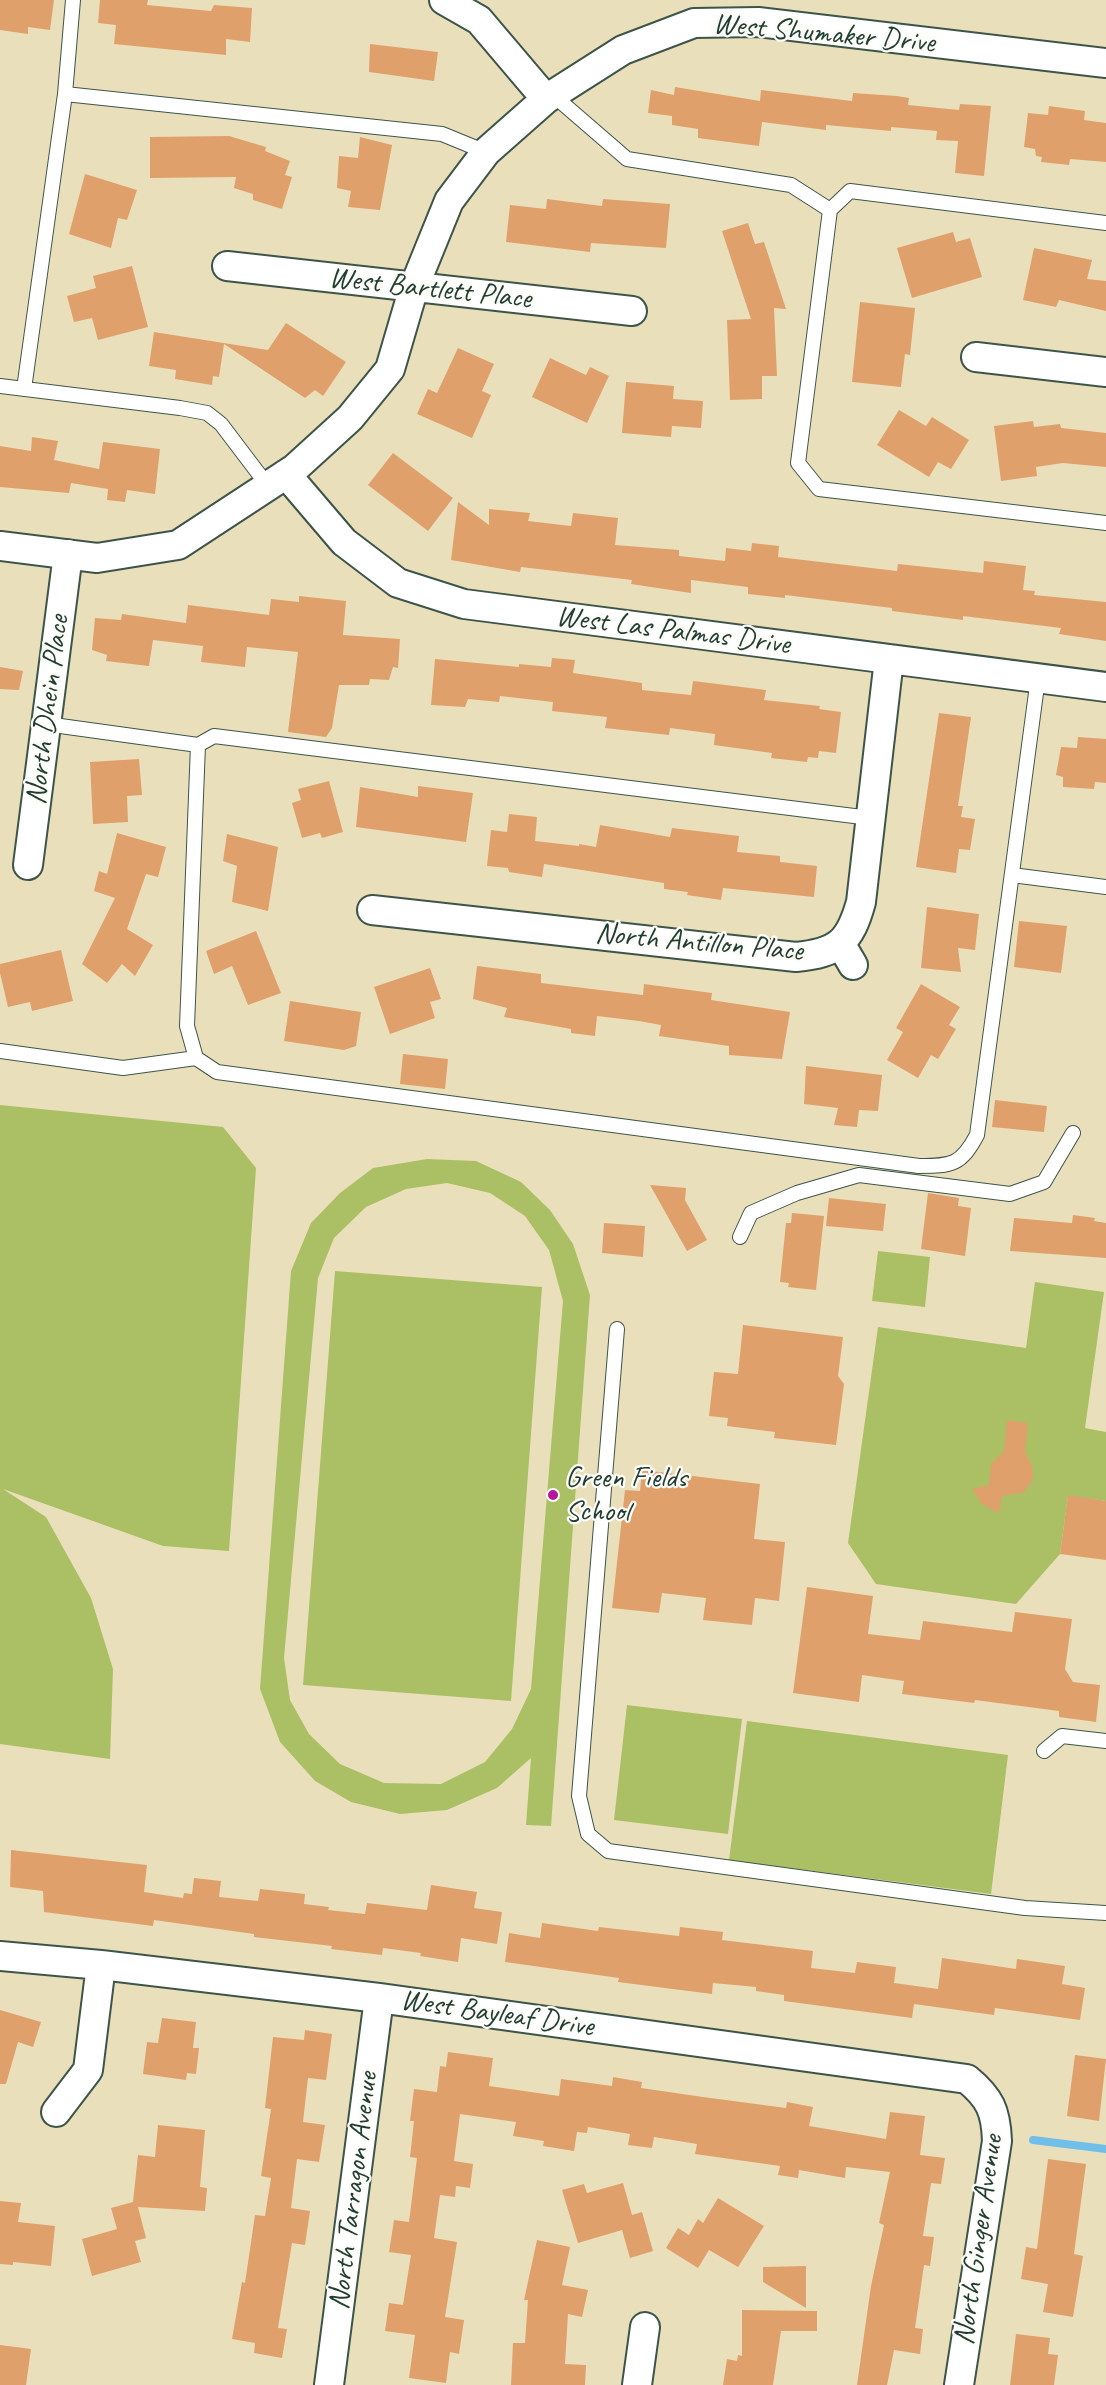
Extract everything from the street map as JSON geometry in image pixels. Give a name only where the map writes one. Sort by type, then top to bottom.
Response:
[{"type":"street","points":[[444,0],[479,20],[549,97]]},
{"type":"street","name":"West Shumaker Drive","points":[[0,546],[97,558],[178,545],[277,480],[350,418],[390,369],[414,287],[449,201],[486,152],[549,97],[622,50],[694,23],[758,22],[1106,63]]},
{"type":"street","name":"West Bartlett Place","points":[[227,267],[632,311]]},
{"type":"street","points":[[976,357],[1106,372]]},
{"type":"street","name":"West Las Palmas Drive","points":[[277,480],[344,542],[398,583],[464,604],[1106,687]]},
{"type":"street","name":"North Dhein Place","points":[[28,865],[68,554]]},
{"type":"street","name":"North Antillon Place","points":[[372,910],[796,957],[821,953],[846,954],[861,902],[889,659]]},
{"type":"street","name":"West Bayleaf Drive","points":[[0,1956],[102,1965],[380,1998],[957,2076],[967,2079],[994,2096]]},
{"type":"street","points":[[56,2112],[88,2070],[102,1965]]},
{"type":"street","name":"North Tarragon Avenue","points":[[329,2385],[380,1998]]},
{"type":"street","name":"North Ginger Avenue","points":[[959,2385],[997,2141],[994,2096]]},
{"type":"street","points":[[637,2385],[645,2327]]},
{"type":"lane","points":[[24,389],[65,94],[73,0]]},
{"type":"lane","points":[[65,94],[442,134],[486,152]]},
{"type":"lane","points":[[549,97],[627,159],[791,185],[830,210]]},
{"type":"lane","points":[[1106,223],[850,191],[830,210],[798,463],[819,489],[1106,523]]},
{"type":"lane","points":[[0,386],[207,413],[277,480]]},
{"type":"lane","points":[[0,1051],[123,1068],[196,1058],[218,1072],[918,1166],[946,1166],[966,1155],[977,1135],[1038,678]]},
{"type":"lane","points":[[46,724],[198,745],[214,736],[870,818]]},
{"type":"lane","points":[[196,1058],[187,1026],[198,745]]},
{"type":"lane","points":[[1012,875],[1106,887]]},
{"type":"lane","points":[[740,1238],[752,1213],[797,1193],[859,1175],[1010,1194],[1044,1182],[1073,1133]]},
{"type":"lane","points":[[617,1329],[579,1796],[588,1834],[608,1851],[1025,1908],[1106,1913]]},
{"type":"lane","points":[[1044,1751],[1062,1736],[1106,1741]]},
{"type":"green space","points":[[0,1105],[223,1127],[256,1168],[229,1551],[163,1546],[3,1489],[46,1517],[91,1598],[113,1669],[110,1759],[0,1744]]},
{"type":"green space","points":[[427,1159],[476,1161],[521,1182],[550,1210],[573,1244],[590,1295],[551,1826],[526,1825],[531,1758],[497,1788],[447,1810],[400,1814],[351,1802],[315,1781],[280,1742],[260,1689],[291,1271],[311,1223],[340,1193],[373,1168]],"holes":[[[447,1183],[490,1193],[525,1216],[549,1250],[563,1301],[531,1689],[512,1729],[485,1762],[441,1784],[384,1783],[340,1764],[309,1734],[290,1700],[284,1658],[318,1278],[334,1238],[366,1207],[406,1189]]]},
{"type":"green space","points":[[878,1251],[930,1257],[925,1307],[872,1301]]},
{"type":"green space","points":[[335,1271],[542,1287],[511,1701],[303,1685]]},
{"type":"green space","points":[[1035,1282],[1104,1292],[1085,1428],[1106,1432],[1106,1501],[1068,1496],[1060,1554],[1016,1604],[876,1584],[848,1543],[878,1327],[1026,1348]]},
{"type":"green space","points":[[627,1705],[742,1719],[728,1834],[614,1820]]},
{"type":"green space","points":[[747,1721],[1008,1755],[991,1894],[729,1860]]},
{"type":"building","points":[[0,0],[54,0],[50,30],[28,27],[28,34],[0,30]]},
{"type":"building","points":[[100,0],[148,0],[147,5],[211,11],[214,5],[252,8],[250,42],[226,39],[226,55],[114,44],[116,25],[98,23]]},
{"type":"building","points":[[370,44],[438,52],[434,81],[369,72]]},
{"type":"building","points":[[675,87],[760,101],[761,90],[852,101],[853,93],[897,96],[909,98],[908,105],[959,110],[960,104],[991,106],[984,176],[955,173],[958,141],[936,140],[937,131],[891,127],[891,131],[826,125],[826,130],[762,122],[759,146],[698,138],[698,129],[672,125],[672,116],[648,113],[651,90],[674,95]]},
{"type":"building","points":[[1049,106],[1085,111],[1084,120],[1106,123],[1106,162],[1070,159],[1069,165],[1041,162],[1042,157],[1036,156],[1035,149],[1024,147],[1028,113],[1048,115]]},
{"type":"building","points":[[229,136],[266,147],[265,151],[290,161],[285,175],[292,177],[282,209],[253,200],[253,194],[234,188],[236,177],[150,178],[150,137]]},
{"type":"building","points":[[360,137],[392,145],[380,210],[348,207],[351,191],[337,188],[339,156],[358,158]]},
{"type":"building","points":[[85,174],[137,190],[127,220],[118,218],[111,248],[69,234]]},
{"type":"building","points":[[547,199],[602,206],[603,199],[670,204],[666,248],[591,243],[590,252],[506,242],[510,205],[546,209]]},
{"type":"building","points":[[748,223],[755,244],[764,242],[786,309],[774,308],[777,376],[762,376],[762,399],[730,400],[727,320],[751,319],[722,231]]},
{"type":"building","points":[[953,232],[956,242],[970,238],[982,277],[912,298],[897,248]]},
{"type":"building","points":[[1034,248],[1092,260],[1087,279],[1106,281],[1106,311],[1059,300],[1056,307],[1023,300]]},
{"type":"building","points":[[132,266],[148,327],[98,340],[92,318],[74,322],[67,296],[96,288],[93,276]]},
{"type":"building","points":[[860,302],[915,308],[910,355],[905,354],[901,387],[852,382]]},
{"type":"building","points":[[286,323],[346,362],[323,396],[315,390],[305,398],[224,344],[219,377],[213,376],[212,385],[175,379],[176,370],[149,366],[154,332],[268,350]]},
{"type":"building","points":[[458,348],[494,364],[482,391],[491,395],[472,438],[417,414],[428,389],[437,393]]},
{"type":"building","points":[[550,358],[586,375],[590,367],[609,376],[587,423],[532,397]]},
{"type":"building","points":[[626,382],[674,386],[673,399],[703,401],[701,428],[672,426],[671,437],[622,433]]},
{"type":"building","points":[[899,410],[926,426],[932,417],[969,440],[951,469],[938,462],[929,477],[877,445]]},
{"type":"building","points":[[1033,421],[1034,427],[1060,424],[1061,428],[1106,433],[1106,467],[1063,463],[1036,467],[1037,476],[1001,481],[994,426]]},
{"type":"building","points":[[32,437],[58,441],[54,460],[99,469],[103,442],[160,449],[155,494],[127,490],[125,502],[107,500],[108,489],[71,483],[69,493],[0,487],[0,446],[31,451]]},
{"type":"building","points":[[393,453],[453,498],[428,531],[368,485]]},
{"type":"building","points":[[458,502],[489,525],[489,509],[530,513],[528,521],[571,526],[573,513],[618,518],[615,545],[679,550],[679,556],[725,561],[726,548],[751,551],[752,543],[779,546],[778,557],[897,571],[898,564],[983,573],[984,561],[1026,566],[1023,590],[1035,591],[1034,595],[1106,602],[1106,641],[1059,634],[1061,628],[963,616],[963,620],[892,611],[892,608],[785,595],[785,598],[748,594],[748,587],[691,580],[691,593],[631,584],[632,580],[521,567],[520,572],[451,560]]},
{"type":"building","points":[[299,596],[346,601],[343,635],[400,639],[398,668],[393,667],[389,680],[370,679],[369,685],[339,685],[332,728],[326,737],[288,732],[298,652],[247,647],[245,667],[201,662],[203,646],[153,640],[149,666],[106,661],[107,655],[92,650],[95,618],[121,620],[122,614],[186,623],[188,605],[269,615],[271,599],[299,602]]},
{"type":"building","points":[[552,658],[575,660],[573,673],[642,683],[642,690],[691,695],[693,681],[766,690],[764,700],[820,706],[819,709],[841,712],[836,753],[819,751],[818,758],[808,757],[807,762],[771,758],[772,753],[714,745],[715,734],[670,728],[669,735],[605,728],[607,717],[552,711],[553,702],[500,696],[499,702],[468,699],[465,707],[431,705],[435,659],[519,667],[519,664],[551,667]]},
{"type":"building","points":[[0,667],[23,671],[19,690],[0,689]]},
{"type":"building","points":[[939,713],[971,717],[958,806],[963,806],[961,817],[975,819],[970,850],[959,849],[956,873],[916,867]]},
{"type":"building","points":[[1078,737],[1106,739],[1106,783],[1095,782],[1094,789],[1063,787],[1063,777],[1056,775],[1061,747],[1077,748]]},
{"type":"building","points":[[139,759],[142,795],[127,796],[128,822],[93,824],[90,762]]},
{"type":"building","points":[[329,781],[343,832],[322,838],[320,833],[302,838],[292,803],[301,800],[298,789]]},
{"type":"building","points":[[418,786],[473,793],[466,842],[356,827],[360,787],[418,797]]},
{"type":"building","points":[[509,814],[537,817],[535,841],[579,846],[579,844],[596,847],[600,825],[670,837],[672,828],[739,836],[737,852],[780,856],[780,862],[817,866],[814,897],[723,888],[721,900],[664,889],[664,883],[544,864],[542,877],[509,872],[508,868],[487,866],[491,830],[507,832]]},
{"type":"building","points":[[117,833],[166,847],[158,877],[146,874],[127,929],[153,945],[135,976],[122,964],[107,983],[82,964],[115,898],[94,891],[99,871],[107,874]]},
{"type":"building","points":[[227,834],[278,847],[268,911],[232,902],[237,866],[223,861]]},
{"type":"building","points":[[927,907],[979,914],[975,950],[958,948],[961,972],[921,968]]},
{"type":"building","points":[[1019,921],[1067,926],[1061,973],[1014,967]]},
{"type":"building","points":[[256,931],[281,993],[248,1005],[232,966],[214,974],[206,951]]},
{"type":"building","points":[[61,950],[73,1001],[32,1011],[30,1002],[8,1007],[0,964]]},
{"type":"building","points":[[477,966],[541,974],[541,983],[643,995],[644,984],[712,993],[711,1000],[790,1012],[782,1059],[729,1055],[729,1046],[659,1036],[661,1025],[639,1021],[597,1016],[595,1036],[571,1033],[571,1029],[504,1017],[507,1008],[473,999]]},
{"type":"building","points":[[430,968],[441,999],[430,1002],[435,1018],[390,1034],[374,987]]},
{"type":"building","points":[[921,984],[960,1007],[949,1025],[956,1029],[938,1059],[931,1055],[918,1078],[887,1060],[903,1032],[896,1028]]},
{"type":"building","points":[[290,1001],[361,1012],[356,1046],[344,1050],[284,1041]]},
{"type":"building","points":[[403,1054],[448,1059],[445,1089],[400,1084]]},
{"type":"building","points":[[806,1066],[882,1075],[878,1111],[859,1110],[857,1127],[834,1125],[838,1108],[804,1104]]},
{"type":"building","points":[[995,1100],[1047,1106],[1044,1132],[992,1127]]},
{"type":"building","points":[[650,1185],[686,1188],[685,1200],[707,1240],[687,1251]]},
{"type":"building","points":[[928,1193],[959,1198],[958,1206],[971,1208],[965,1256],[921,1249]]},
{"type":"building","points":[[829,1198],[886,1204],[883,1231],[826,1226]]},
{"type":"building","points":[[792,1213],[824,1216],[816,1290],[788,1287],[789,1283],[780,1282],[786,1223],[791,1223]]},
{"type":"building","points":[[1073,1215],[1095,1218],[1094,1221],[1106,1223],[1106,1258],[1010,1251],[1014,1218],[1072,1223]]},
{"type":"building","points":[[604,1223],[645,1226],[643,1257],[602,1253]]},
{"type":"building","points":[[743,1325],[843,1337],[838,1376],[844,1384],[836,1445],[774,1438],[775,1432],[727,1426],[728,1418],[709,1416],[714,1372],[738,1374]]},
{"type":"building","points":[[1007,1420],[1028,1423],[1025,1452],[1033,1473],[1032,1481],[1024,1492],[1002,1496],[999,1513],[982,1504],[972,1489],[989,1485],[991,1464],[1004,1451]]},
{"type":"building","points":[[642,1470],[760,1484],[754,1539],[785,1542],[779,1601],[755,1598],[752,1625],[703,1620],[706,1598],[662,1593],[659,1613],[612,1608],[625,1490],[640,1491]]},
{"type":"building","points":[[1068,1495],[1106,1501],[1106,1560],[1060,1554]]},
{"type":"building","points":[[807,1587],[873,1596],[868,1634],[920,1640],[923,1621],[1012,1632],[1015,1612],[1072,1619],[1065,1669],[1073,1682],[1100,1685],[1096,1722],[1059,1717],[1059,1711],[975,1700],[974,1703],[902,1694],[904,1681],[862,1675],[859,1702],[793,1693]]},
{"type":"building","points":[[11,1850],[147,1865],[144,1892],[183,1898],[184,1893],[192,1894],[194,1878],[221,1881],[219,1897],[258,1901],[260,1889],[305,1894],[304,1904],[329,1907],[328,1910],[365,1914],[367,1903],[427,1910],[431,1885],[477,1892],[474,1908],[502,1912],[497,1944],[461,1938],[458,1962],[420,1956],[421,1953],[383,1948],[382,1955],[331,1949],[332,1946],[254,1937],[254,1934],[154,1920],[153,1926],[44,1912],[43,1891],[10,1887]]},
{"type":"building","points":[[542,1923],[598,1931],[599,1927],[679,1936],[680,1927],[723,1932],[722,1940],[813,1951],[811,1968],[855,1973],[857,1962],[896,1967],[894,1983],[938,1989],[942,1958],[1016,1969],[1017,1959],[1065,1966],[1062,1984],[1085,1988],[1080,2020],[995,2008],[994,2015],[914,2004],[912,2018],[784,2001],[784,1995],[756,1991],[756,1987],[713,1983],[712,1994],[618,1982],[619,1978],[505,1962],[509,1933],[540,1938]]},
{"type":"building","points":[[0,2010],[41,2022],[33,2047],[18,2042],[6,2084],[0,2084]]},
{"type":"building","points":[[162,2018],[196,2022],[193,2048],[199,2048],[196,2074],[187,2073],[186,2080],[143,2074],[147,2042],[158,2043]]},
{"type":"building","points":[[305,2030],[332,2034],[326,2080],[308,2078],[303,2122],[325,2125],[319,2162],[297,2159],[291,2208],[310,2211],[305,2245],[292,2243],[278,2328],[287,2329],[282,2358],[254,2353],[255,2343],[232,2339],[242,2282],[245,2283],[255,2215],[265,2216],[271,2178],[261,2176],[271,2109],[265,2108],[273,2037],[304,2040]]},
{"type":"building","points":[[448,2052],[493,2058],[489,2086],[559,2096],[561,2079],[612,2086],[613,2077],[642,2082],[641,2088],[786,2108],[787,2102],[813,2107],[809,2126],[886,2139],[890,2112],[925,2116],[920,2155],[945,2158],[941,2184],[931,2183],[923,2236],[934,2237],[930,2266],[924,2265],[915,2328],[923,2329],[920,2354],[894,2350],[887,2385],[857,2385],[871,2286],[884,2225],[879,2223],[890,2172],[846,2167],[845,2178],[799,2170],[798,2178],[778,2175],[780,2166],[695,2154],[697,2144],[654,2137],[652,2148],[628,2145],[630,2134],[588,2127],[587,2133],[577,2132],[574,2151],[543,2146],[544,2141],[513,2136],[516,2122],[460,2114],[454,2161],[473,2164],[470,2188],[456,2186],[455,2197],[440,2195],[434,2238],[457,2242],[445,2317],[464,2320],[459,2354],[450,2352],[446,2383],[409,2378],[415,2335],[385,2331],[389,2303],[403,2305],[411,2255],[389,2252],[394,2220],[409,2222],[417,2158],[410,2157],[414,2121],[410,2121],[414,2089],[437,2092],[440,2066],[446,2067]]},
{"type":"building","points":[[1075,2055],[1106,2059],[1099,2121],[1067,2116]]},
{"type":"building","points":[[158,2125],[205,2130],[200,2187],[207,2188],[205,2211],[138,2207],[146,2238],[135,2241],[141,2262],[92,2276],[82,2239],[117,2229],[111,2208],[133,2202],[138,2155],[155,2157]]},
{"type":"building","points":[[1048,2159],[1086,2164],[1074,2254],[1083,2256],[1073,2317],[1043,2312],[1048,2284],[1021,2279],[1026,2247],[1037,2249]]},
{"type":"building","points":[[623,2183],[632,2215],[642,2212],[653,2251],[630,2258],[622,2230],[578,2243],[562,2190],[584,2184],[587,2193]]},
{"type":"building","points":[[718,2198],[764,2226],[738,2267],[709,2250],[698,2268],[666,2248],[678,2228],[689,2235],[698,2219],[703,2223]]},
{"type":"building","points":[[0,2201],[21,2203],[18,2222],[55,2226],[51,2266],[13,2262],[13,2265],[0,2264]]},
{"type":"building","points":[[537,2240],[570,2247],[562,2285],[588,2290],[582,2317],[568,2314],[565,2364],[586,2365],[585,2385],[511,2385],[513,2343],[525,2343],[528,2300],[524,2300]]},
{"type":"building","points":[[806,2266],[806,2308],[763,2282],[763,2267]]},
{"type":"building","points":[[742,2310],[817,2311],[817,2331],[781,2331],[773,2385],[723,2385],[727,2359],[737,2361],[738,2355],[742,2356]]},
{"type":"building","points":[[1016,2334],[1050,2338],[1048,2354],[1058,2355],[1054,2385],[1010,2385]]},
{"type":"building","points":[[0,2345],[31,2349],[26,2385],[0,2385]]},
{"type":"waterway","points":[[1033,2140],[1106,2149]]},
{"type":"place","name":"Green Fields School","points":[[553,1495]]}]
